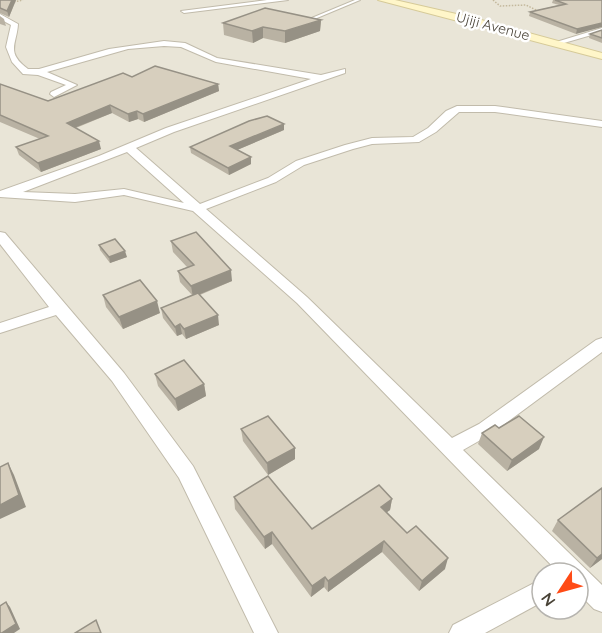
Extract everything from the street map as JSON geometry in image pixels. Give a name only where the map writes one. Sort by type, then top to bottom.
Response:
[{"type":"main road","name":"Ujiji Avenue","points":[[383,0],[474,21],[602,56]]},
{"type":"street","points":[[184,11],[285,0]]},
{"type":"street","points":[[177,18],[194,1]]},
{"type":"street","points":[[0,16],[14,24],[15,28],[9,39],[10,48],[22,71],[39,72],[73,85],[54,94]]},
{"type":"street","points":[[557,43],[602,30]]},
{"type":"street","points":[[39,72],[106,53],[161,44],[183,45],[200,56],[231,63],[321,78]]},
{"type":"street","points":[[2,195],[128,147],[342,71]]},
{"type":"street","points":[[2,195],[75,198],[124,192],[199,208],[272,180],[300,163],[339,150],[372,141],[415,140],[432,130],[448,113],[457,109],[495,108],[602,124]]},
{"type":"street","points":[[128,147],[303,300],[562,561]]},
{"type":"street","points":[[0,236],[58,309],[118,377],[186,472],[266,633]]},
{"type":"street","points":[[0,328],[58,309]]},
{"type":"street","points":[[450,448],[485,429],[602,344]]},
{"type":"street","points":[[590,589],[602,601]]},
{"type":"street","points":[[461,633],[530,596]]},
{"type":"lane","points":[[298,25],[358,0]]},
{"type":"path","points":[[8,2],[23,0]]},
{"type":"path","points":[[493,0],[500,6],[526,5],[542,14]]},
{"type":"shaded area","points":[[0,0],[602,0],[602,633],[0,633]]},
{"type":"building","points":[[0,0],[12,0],[7,11],[0,8]]},
{"type":"building","points":[[555,0],[602,0],[602,23],[577,29],[530,12],[566,4]]},
{"type":"building","points":[[265,8],[321,20],[285,31],[263,27],[252,31],[223,23]]},
{"type":"building","points":[[602,30],[602,38],[590,34]]},
{"type":"building","points":[[155,66],[218,84],[143,114],[137,111],[128,114],[110,105],[67,123],[99,141],[38,163],[16,147],[48,136],[0,115],[0,84],[48,101],[123,73],[132,77]]},
{"type":"building","points":[[267,116],[284,124],[230,146],[251,157],[228,168],[190,147],[249,121]]},
{"type":"building","points":[[196,232],[231,270],[191,286],[178,271],[194,265],[171,241]]},
{"type":"building","points":[[115,239],[125,251],[109,257],[99,245]]},
{"type":"building","points":[[140,280],[157,301],[119,317],[103,295]]},
{"type":"building","points":[[198,293],[218,315],[184,329],[180,324],[175,327],[161,308]]},
{"type":"building","points":[[184,360],[204,384],[175,399],[155,374]]},
{"type":"building","points":[[268,416],[295,448],[267,463],[241,429]]},
{"type":"building","points":[[519,416],[544,437],[512,460],[482,433],[495,425],[499,428]]},
{"type":"building","points":[[8,463],[19,495],[0,505],[0,467]]},
{"type":"building","points":[[268,476],[312,529],[379,485],[392,499],[381,507],[407,533],[416,526],[448,558],[422,581],[384,541],[328,581],[325,577],[312,586],[272,532],[264,537],[234,497]]},
{"type":"building","points":[[602,488],[602,554],[597,558],[558,520]]},
{"type":"building","points":[[6,602],[16,624],[0,633],[0,606]]},
{"type":"building","points":[[96,620],[101,633],[75,633]]}]
